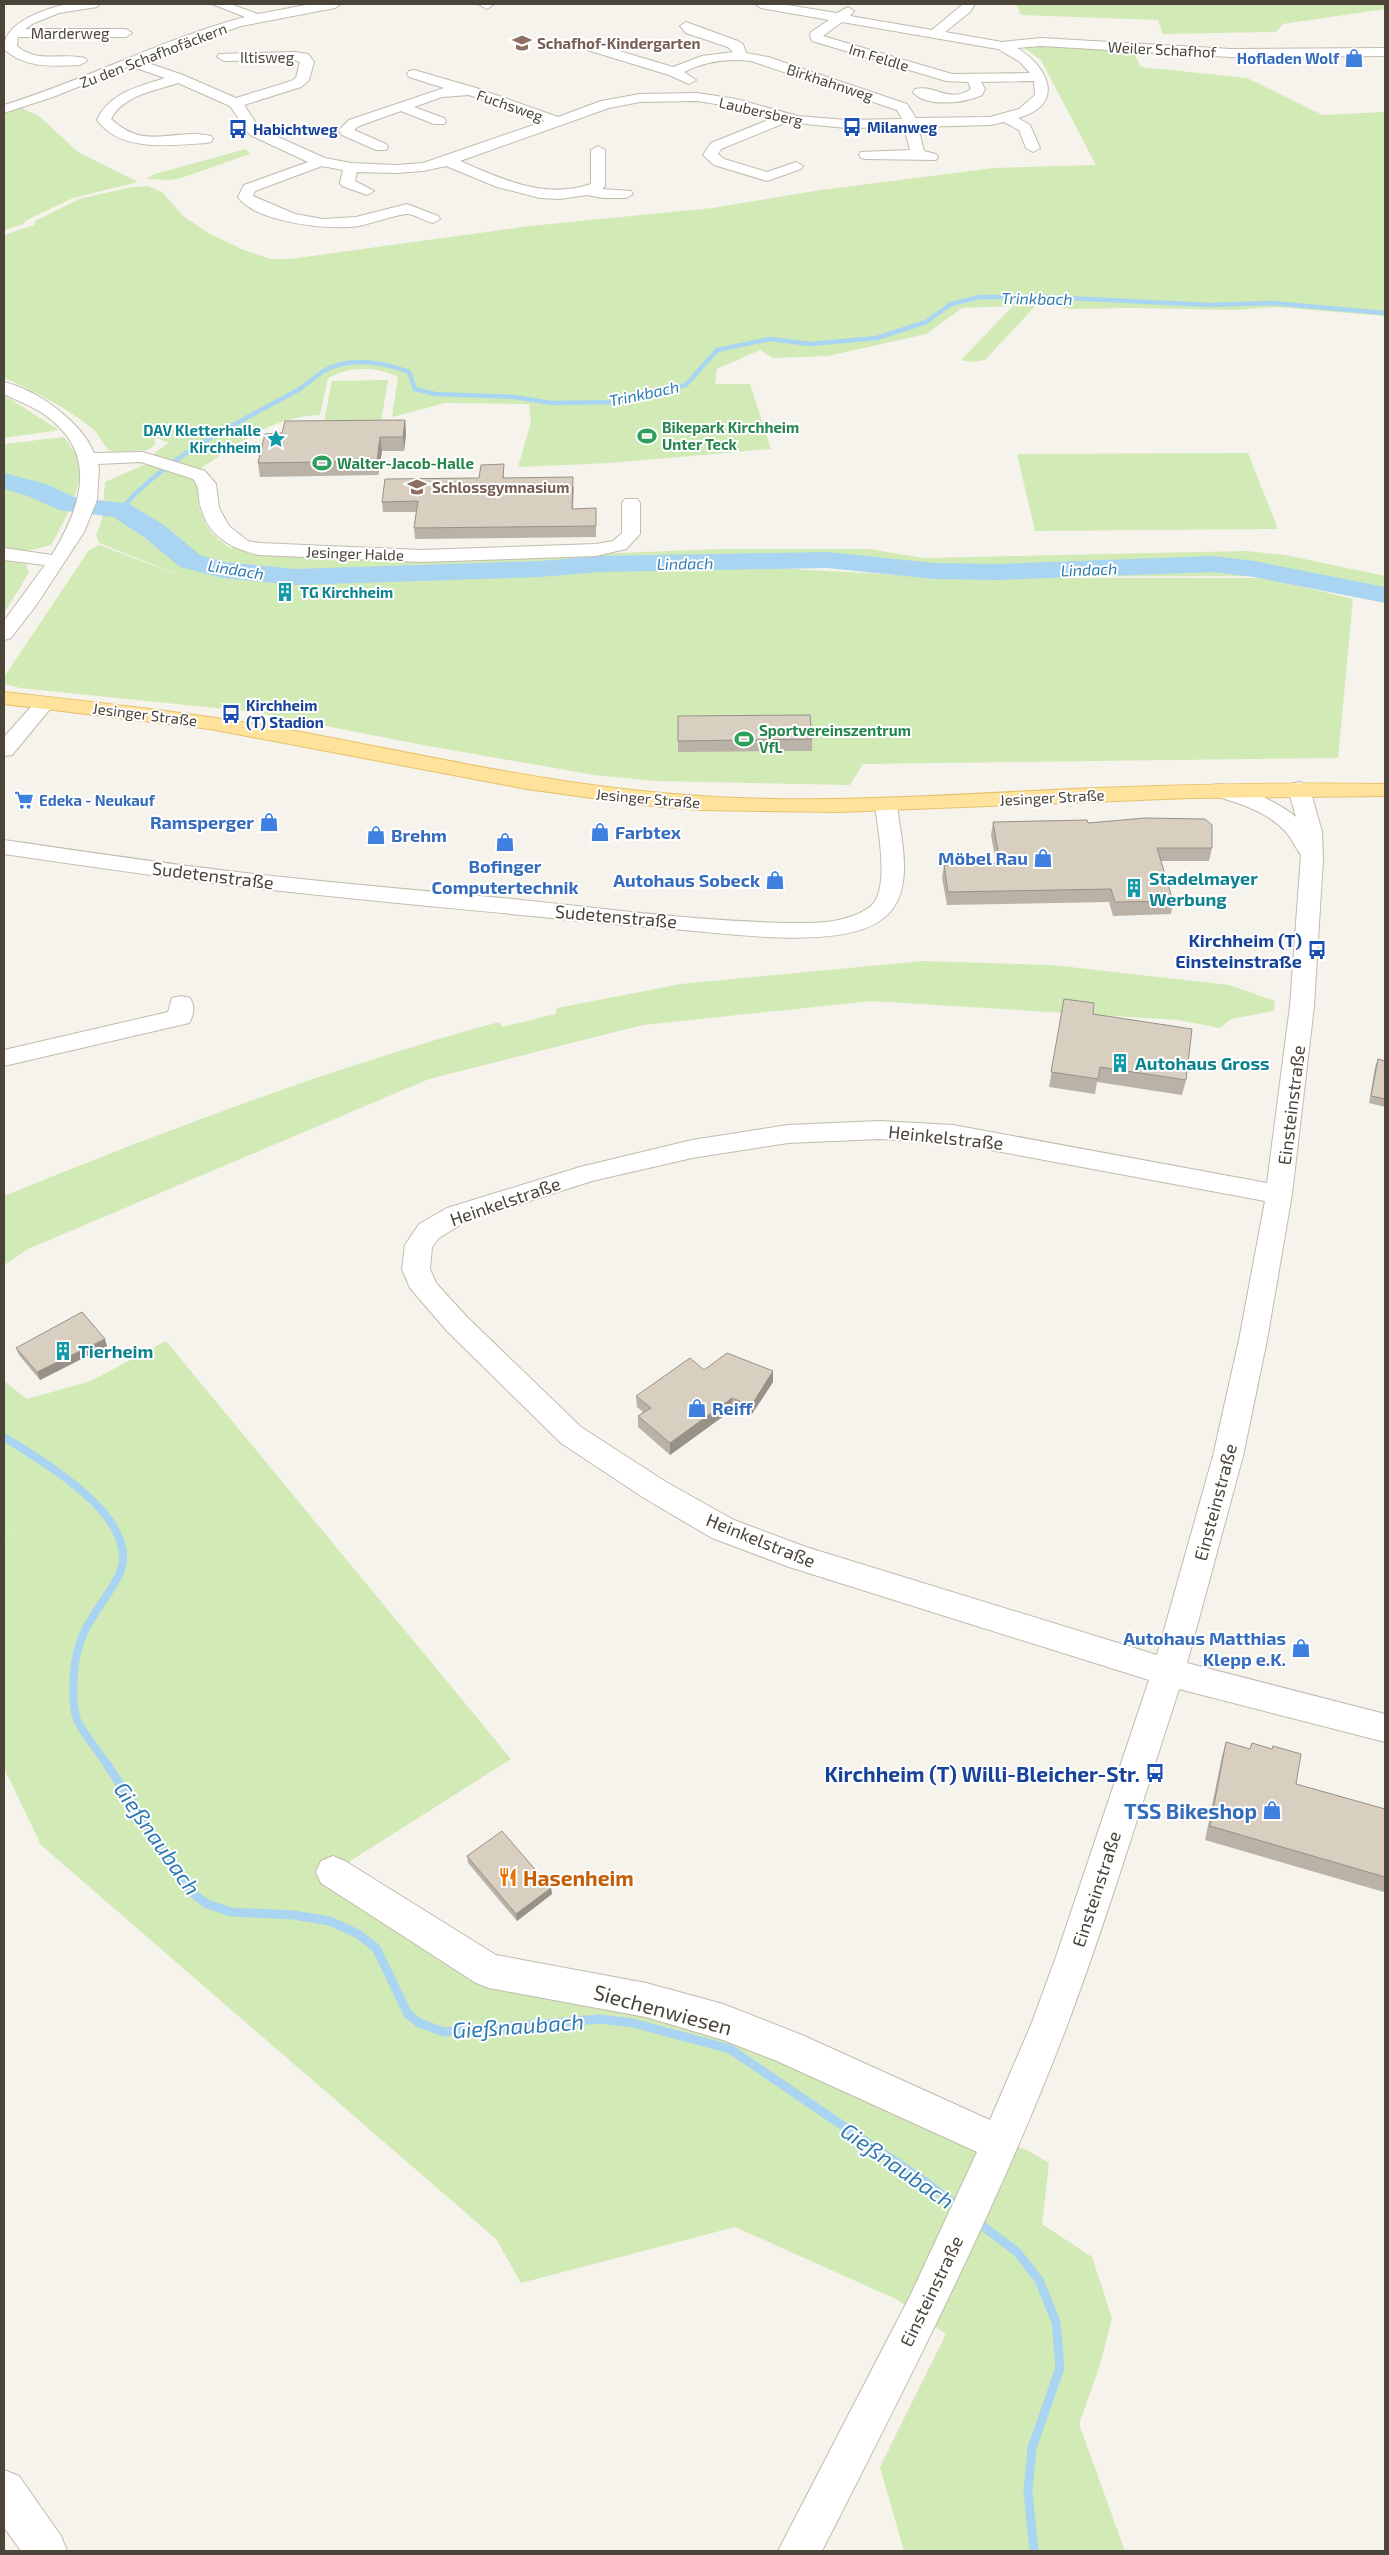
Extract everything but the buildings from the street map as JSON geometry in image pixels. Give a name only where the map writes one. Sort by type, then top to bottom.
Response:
[{"type":"main road","name":"Jesinger Straße","points":[[4,698],[142,712],[240,727],[493,776],[592,793],[699,804],[804,807],[886,806],[1220,790],[1385,790]]},
{"type":"street","name":"Marderweg","points":[[80,60],[49,63],[14,52],[10,47],[13,33],[28,20],[50,13],[93,4]]},
{"type":"street","points":[[218,4],[256,18]]},
{"type":"street","name":"Zu den Schafhofäckern","points":[[4,109],[63,89],[217,28],[256,18],[335,4]]},
{"type":"street","points":[[761,4],[1002,46],[1023,57],[1038,77]]},
{"type":"street","points":[[839,17],[860,4]]},
{"type":"street","points":[[936,33],[966,9],[969,4]]},
{"type":"street","name":"Marderweg","points":[[34,7],[50,13]]},
{"type":"street","name":"Im Feldle","points":[[839,17],[816,35],[816,38],[944,77],[973,79],[1038,77]]},
{"type":"street","name":"Birkhahnweg","points":[[686,26],[691,30],[733,44],[738,47],[740,54]]},
{"type":"street","name":"Marderweg","points":[[13,33],[126,33]]},
{"type":"street","name":"Weiler Schafhof","points":[[1002,46],[1041,42],[1231,53],[1384,52]]},
{"type":"street","points":[[589,46],[674,72],[689,80],[696,88],[697,97]]},
{"type":"street","name":"Birkhahnweg","points":[[674,72],[716,56],[740,54],[894,103],[905,110],[910,123]]},
{"type":"street","name":"Iltisweg","points":[[224,57],[295,56],[303,57],[307,62],[302,80],[296,84],[235,104]]},
{"type":"street","name":"Laubersberg","points":[[131,62],[178,78],[235,104],[242,110],[255,132],[321,162],[350,167],[396,169],[423,167],[446,161],[557,121],[620,101],[659,96],[697,97],[736,103],[784,118],[838,124],[956,123],[1006,118],[1024,112],[1038,101],[1042,90],[1038,77]]},
{"type":"street","name":"Fuchsweg","points":[[414,74],[462,90],[471,91],[557,121]]},
{"type":"street","points":[[178,78],[118,101],[106,110],[104,120],[112,130],[133,139],[206,140]]},
{"type":"street","name":"Im Feldle","points":[[920,92],[943,100],[957,100],[977,92],[973,79]]},
{"type":"street","name":"Fuchsweg","points":[[381,147],[346,130],[354,123],[402,108],[440,93],[462,90]]},
{"type":"street","points":[[402,108],[439,121]]},
{"type":"street","points":[[784,118],[716,146],[710,155],[719,162],[758,176],[774,176],[796,166]]},
{"type":"street","points":[[1006,118],[1025,128],[1032,148]]},
{"type":"street","points":[[866,155],[925,156],[910,123]]},
{"type":"street","points":[[589,191],[598,186],[598,150]]},
{"type":"street","points":[[446,161],[533,194],[589,191],[603,194],[626,194]]},
{"type":"street","points":[[321,162],[249,188],[245,197],[304,222],[330,223],[378,220],[407,208],[434,219]]},
{"type":"street","points":[[350,167],[347,183],[367,191]]},
{"type":"street","points":[[4,387],[37,403],[55,415],[77,435],[90,459],[91,487],[81,520],[57,561],[4,634]]},
{"type":"street","name":"Jesinger Halde","points":[[90,459],[124,456],[155,460],[199,475],[207,484],[214,517],[231,538],[242,545],[278,551],[421,556],[596,550],[619,545],[631,534],[631,502]]},
{"type":"street","points":[[4,554],[57,561]]},
{"type":"street","points":[[4,750],[45,703]]},
{"type":"street","name":"Einsteinstraße","points":[[799,2551],[924,2310],[993,2158],[1049,2025],[1075,1954],[1168,1672],[1228,1456],[1253,1340],[1279,1194],[1302,1006],[1312,859],[1311,832],[1299,789]]},
{"type":"street","points":[[1220,790],[1263,806],[1296,827],[1312,859]]},
{"type":"street","name":"Sudetenstraße","points":[[4,847],[237,879],[734,927],[807,930],[840,927],[867,919],[881,909],[891,894],[892,851],[886,806]]},
{"type":"street","points":[[4,1058],[180,1017],[181,1004]]},
{"type":"street","name":"Heinkelstraße","points":[[1279,1194],[953,1134],[912,1130],[831,1131],[788,1134],[692,1149],[589,1173],[456,1215],[429,1231],[418,1245],[416,1268],[424,1288],[457,1324],[571,1435],[655,1490],[723,1529],[800,1558],[1168,1672],[1385,1728]]},
{"type":"street","name":"Siechenwiesen","points":[[333,1872],[489,1971],[646,2000],[723,2022],[789,2048],[993,2158]]},
{"type":"street","points":[[4,2491],[46,2551]]},
{"type":"green space","points":[[1016,4],[1385,4],[1385,9],[1283,24],[1276,32],[1163,34],[1158,20],[1021,15]]},
{"type":"green space","points":[[1023,44],[1133,51],[1141,67],[1247,78],[1323,115],[1385,112],[1385,316],[1275,307],[1235,310],[1070,309],[1039,302],[985,360],[973,362],[961,360],[1013,306],[962,308],[926,334],[828,356],[773,358],[760,350],[717,369],[715,384],[750,384],[771,449],[611,463],[518,467],[531,422],[529,404],[445,403],[392,417],[398,377],[372,369],[346,371],[328,378],[320,415],[284,421],[267,428],[236,445],[191,475],[197,482],[203,503],[198,504],[204,518],[213,535],[231,548],[235,546],[568,555],[721,549],[870,549],[923,558],[1246,551],[1285,555],[1385,576],[1385,601],[1263,576],[951,577],[852,568],[775,565],[660,566],[375,579],[658,569],[792,569],[952,578],[1267,578],[1353,599],[1338,758],[863,764],[850,785],[654,781],[595,775],[428,746],[254,712],[20,688],[4,684],[4,677],[89,550],[99,545],[190,579],[99,543],[96,535],[102,520],[105,482],[146,464],[157,451],[169,443],[155,437],[155,445],[147,450],[113,452],[107,448],[94,430],[73,414],[4,378],[4,235],[34,225],[35,221],[79,199],[132,187],[148,186],[162,192],[183,216],[210,234],[244,250],[271,259],[290,259],[530,226],[712,208],[821,190],[994,168],[1096,165],[1041,60],[1023,47]]},
{"type":"green space","points":[[22,108],[39,116],[78,152],[138,182],[73,198],[25,221],[24,224],[4,230],[4,114]]},
{"type":"green space","points":[[246,149],[250,154],[181,178],[171,180],[146,179],[155,174]]},
{"type":"green space","points":[[388,380],[381,422],[324,422],[332,381]]},
{"type":"green space","points":[[4,395],[59,430],[4,438]]},
{"type":"green space","points":[[64,437],[76,454],[79,479],[62,526],[51,545],[27,551],[4,549],[4,444]]},
{"type":"green space","points":[[1248,453],[1278,529],[1035,531],[1017,454]]},
{"type":"green space","points":[[4,561],[26,564],[29,573],[4,613]]},
{"type":"green space","points":[[923,961],[1052,965],[1229,985],[1275,1001],[1274,1011],[1231,1019],[1220,1028],[1178,1020],[872,1001],[643,1025],[429,1079],[28,1249],[4,1265],[4,1196],[187,1124],[373,1059],[499,1022],[503,1027],[555,1014],[557,1008],[681,984]]},
{"type":"green space","points":[[166,1341],[511,1759],[333,1872],[489,1971],[646,2000],[971,2130],[1027,2150],[1049,2163],[1042,2224],[1092,2257],[1112,2318],[1100,2365],[1079,2424],[1125,2551],[904,2551],[880,2467],[946,2334],[896,2299],[735,2227],[521,2283],[496,2239],[41,1845],[4,1768],[4,1538],[15,1531],[4,1537],[4,1381],[27,1399],[91,1381]]},
{"type":"waterway","name":"Trinkbach","points":[[120,510],[139,490],[181,457],[226,429],[296,391],[326,370],[347,363],[374,363],[409,372],[415,389],[435,394],[514,397],[551,403],[617,402],[686,385],[717,350],[770,339],[810,344],[877,338],[926,322],[951,304],[980,297],[1046,297],[1210,305],[1272,303],[1385,313]]},
{"type":"waterway","name":"Lindach","points":[[4,481],[37,490],[68,504],[120,510],[154,531],[190,561],[223,570],[296,577],[540,569],[600,564],[827,560],[934,571],[997,572],[1214,564],[1254,569],[1385,595]]},
{"type":"waterway","name":"Gießnaubach","points":[[4,1437],[43,1462],[87,1496],[106,1515],[118,1536],[123,1557],[117,1579],[84,1632],[76,1656],[73,1683],[77,1720],[109,1767]]},
{"type":"waterway","name":"Gießnaubach","points":[[108,1766],[191,1892],[207,1904],[231,1912],[293,1915],[330,1921],[358,1934],[376,1948],[408,2014],[419,2023],[444,2032],[599,2019],[633,2023],[730,2049],[927,2183],[960,2208]]},
{"type":"waterway","name":"Gießnaubach","points":[[976,2221],[1017,2252],[1039,2280],[1056,2322],[1060,2368],[1032,2448],[1028,2492],[1034,2551]]},
{"type":"place","name":"Schafhof-Kindergarten","points":[[522,43]]},
{"type":"place","name":"Hofladen Wolf","points":[[1354,58]]},
{"type":"place","name":"Milanweg","points":[[852,127]]},
{"type":"place","name":"Habichtweg","points":[[238,129]]},
{"type":"place","name":"Bikepark Kirchheim Unter Teck","points":[[647,436]]},
{"type":"place","name":"DAV Kletterhalle Kirchheim","points":[[276,439]]},
{"type":"place","name":"Walter-Jacob-Halle","points":[[322,463]]},
{"type":"place","name":"Schlossgymnasium","points":[[417,487]]},
{"type":"place","name":"TG Kirchheim","points":[[285,592]]},
{"type":"place","name":"Kirchheim (T) Stadion","points":[[231,714]]},
{"type":"place","name":"Sportvereinszentrum VfL","points":[[744,739]]},
{"type":"place","name":"Edeka - Neukauf","points":[[24,800]]},
{"type":"place","name":"Ramsperger","points":[[269,822]]},
{"type":"place","name":"Farbtex","points":[[600,832]]},
{"type":"place","name":"Brehm","points":[[376,835]]},
{"type":"place","name":"Bofinger Computertechnik","points":[[505,842]]},
{"type":"place","name":"Möbel Rau","points":[[1043,858]]},
{"type":"place","name":"Autohaus Sobeck","points":[[775,880]]},
{"type":"place","name":"Stadelmayer Werbung","points":[[1134,888]]},
{"type":"place","name":"Kirchheim (T) Einsteinstraße","points":[[1317,950]]},
{"type":"place","name":"Autohaus Gross","points":[[1120,1063]]},
{"type":"place","name":"Tierheim","points":[[63,1351]]},
{"type":"place","name":"Reiff","points":[[697,1408]]},
{"type":"place","name":"Autohaus Matthias Klepp e.K.","points":[[1301,1648]]},
{"type":"place","name":"Kirchheim (T) Willi-Bleicher-Str.","points":[[1155,1773]]},
{"type":"place","name":"TSS Bikeshop","points":[[1272,1810]]},
{"type":"place","name":"Hasenheim","points":[[508,1877]]}]
